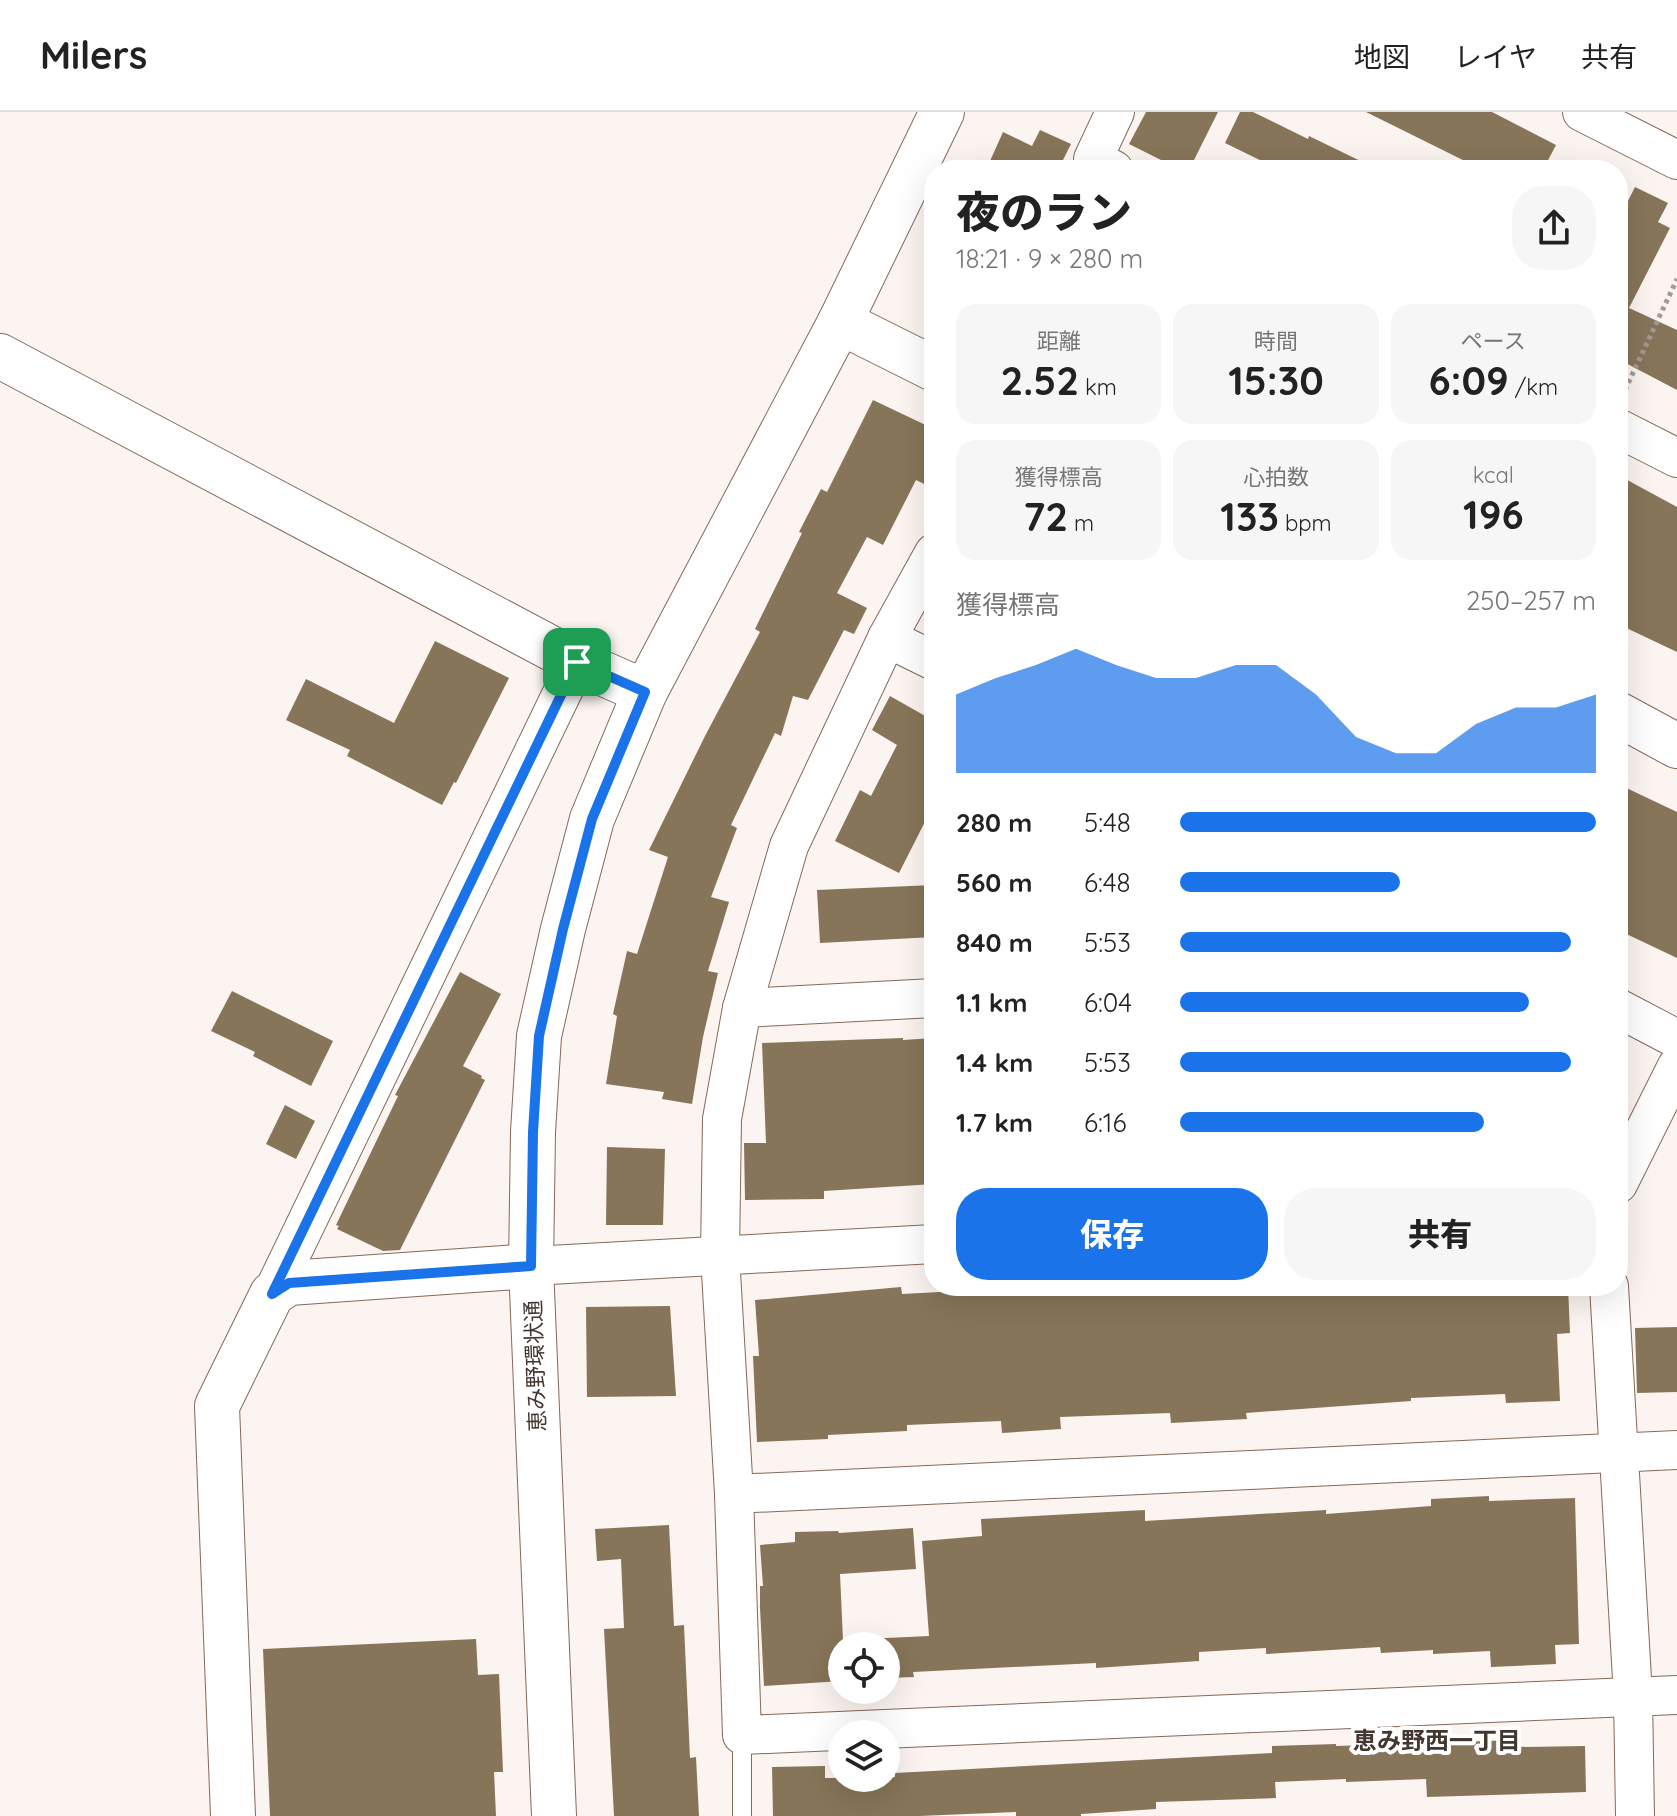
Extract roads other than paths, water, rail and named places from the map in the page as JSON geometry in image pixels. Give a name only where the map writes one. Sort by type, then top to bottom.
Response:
[{"type":"street","name":"恵み野環状通","points":[[554,1816],[531,1266],[533,1132],[539,1036],[563,929],[592,819],[645,692],[840,322],[942,112]]},
{"type":"street","points":[[1095,160],[1115,112]]},
{"type":"street","points":[[1582,112],[1677,160]]},
{"type":"street","points":[[840,322],[924,364]]},
{"type":"street","points":[[0,356],[577,662],[645,692]]},
{"type":"street","points":[[1628,433],[1677,458]]},
{"type":"street","points":[[924,571],[887,638],[789,846],[742,1008],[722,1119],[720,1255],[734,1494],[742,1735],[1677,1695]]},
{"type":"street","points":[[887,638],[924,656]]},
{"type":"street","points":[[233,1816],[217,1406],[577,662]]},
{"type":"street","points":[[1628,719],[1677,746]]},
{"type":"street","points":[[742,1008],[924,999]]},
{"type":"street","points":[[1628,1013],[1677,1039]]},
{"type":"street","points":[[1628,1164],[1677,1066]]},
{"type":"street","points":[[272,1294],[289,1283],[924,1245]]},
{"type":"street","points":[[1610,1296],[1633,1696],[1635,1816]]},
{"type":"street","points":[[734,1494],[1677,1450]]},
{"type":"lane","points":[[742,1735],[742,1816]]},
{"type":"district","name":"恵み野西一丁目","points":[[1437,1740]]}]
